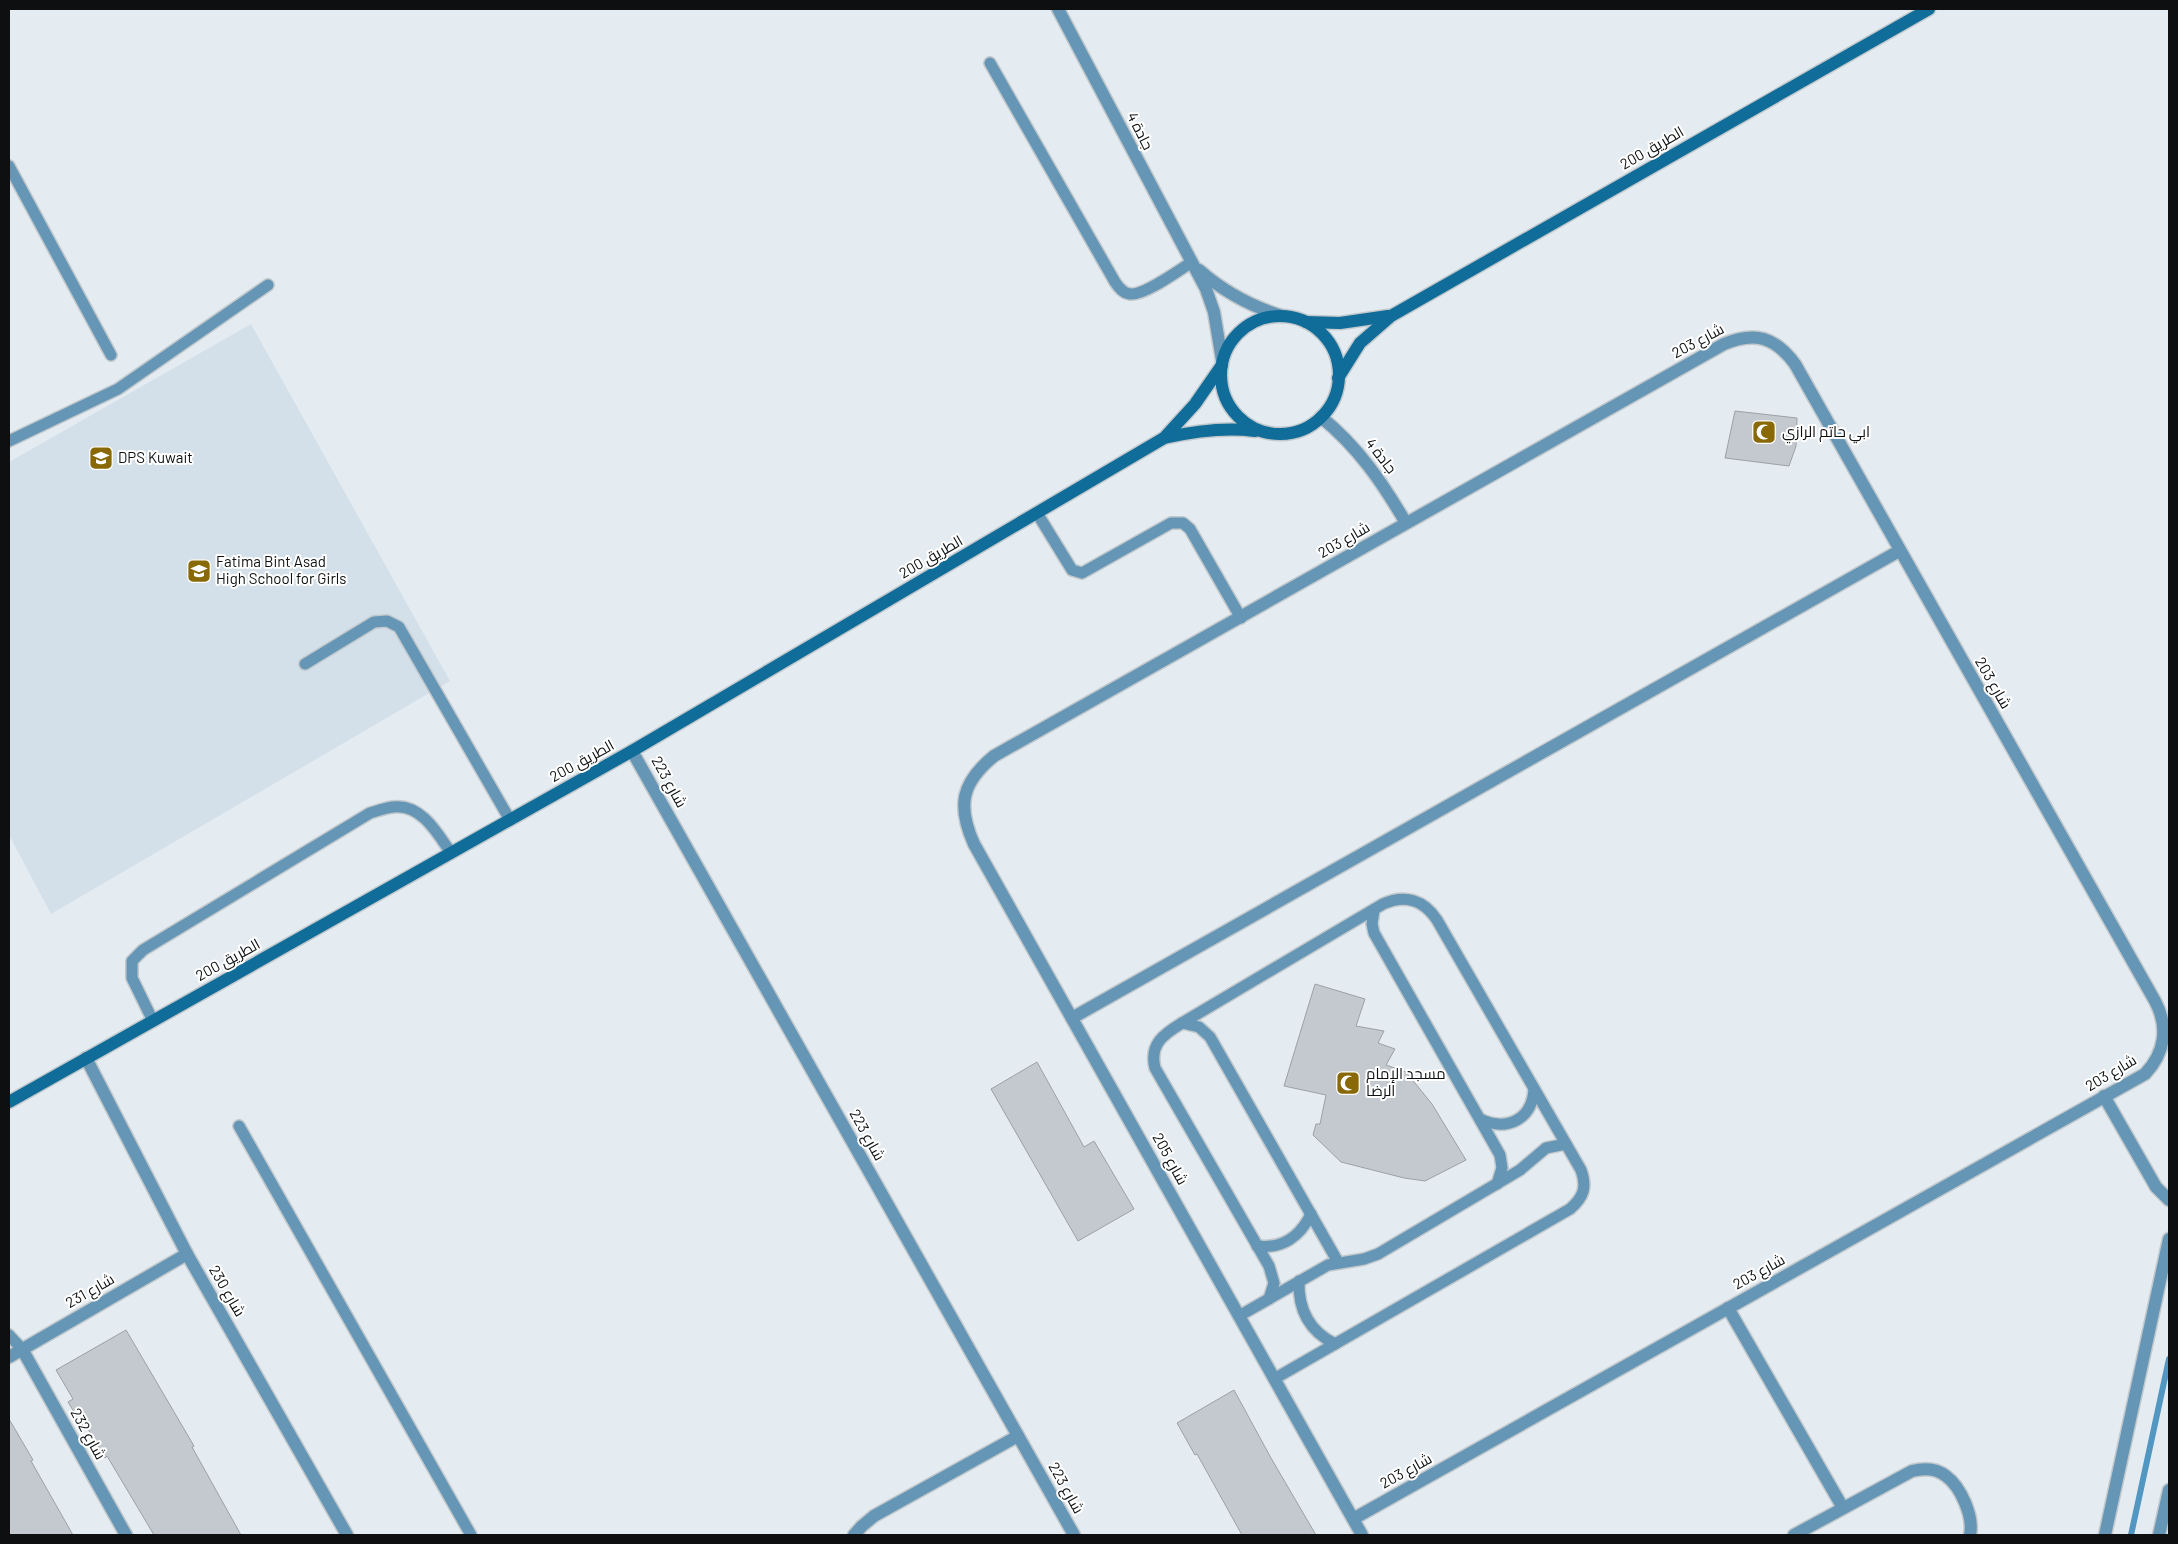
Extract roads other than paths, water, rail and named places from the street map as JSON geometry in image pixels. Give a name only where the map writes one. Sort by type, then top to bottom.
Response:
[{"type":"main road","name":"الطريق 200","points":[[1338,378],[1360,343],[1391,316],[1929,9]]},
{"type":"main road","points":[[1282,316],[1306,322],[1317,329],[1330,345],[1337,364],[1338,378],[1333,399],[1321,417],[1309,426],[1296,431],[1281,434],[1266,432],[1251,426],[1238,417],[1229,404],[1223,389],[1222,363],[1231,342],[1244,327],[1256,320],[1282,316]]},
{"type":"main road","name":"الطريق 200","points":[[1306,322],[1357,322],[1391,316]]},
{"type":"main road","name":"الطريق 200","points":[[1164,438],[1195,404],[1222,363]]},
{"type":"main road","name":"الطريق 200","points":[[9,1102],[632,751],[1164,438],[1214,429],[1266,432]]},
{"type":"street","name":"جادة 4","points":[[1058,9],[1194,264],[1214,312],[1222,363]]},
{"type":"street","name":"جادة 4","points":[[1194,264],[1214,284],[1235,297],[1258,308],[1282,316]]},
{"type":"street","name":"شارع 203","points":[[964,794],[982,767],[994,756],[1724,344],[1740,337],[1754,336],[1771,341],[1785,350],[1795,364],[2160,1010],[2163,1020],[2163,1041],[2153,1065],[2145,1074],[1353,1519]]},
{"type":"street","name":"جادة 4","points":[[1321,417],[1344,437],[1373,470],[1406,523]]},
{"type":"street","points":[[1072,1018],[1899,550]]},
{"type":"street","name":"شارع 223","points":[[632,751],[1074,1535]]},
{"type":"street","name":"شارع 205","points":[[964,794],[967,827],[974,844],[1362,1535]]},
{"type":"street","name":"شارع 230","points":[[86,1058],[187,1254],[347,1535]]},
{"type":"street","points":[[2104,1096],[2156,1186],[2169,1200]]},
{"type":"street","points":[[2105,1535],[2169,1239]]},
{"type":"street","name":"شارع 231","points":[[9,1357],[187,1254]]},
{"type":"street","points":[[1728,1308],[1843,1508]]},
{"type":"street","name":"شارع 232","points":[[22,1349],[126,1535]]},
{"type":"street","points":[[854,1535],[874,1516],[1018,1436]]},
{"type":"street","points":[[1794,1535],[1912,1471],[1927,1469],[1941,1473],[1952,1483],[1966,1505],[1970,1518],[1970,1535]]},
{"type":"street","points":[[2159,1535],[2169,1490]]},
{"type":"lane","points":[[990,62],[1115,282],[1122,290],[1126,293],[1137,294],[1194,264]]},
{"type":"lane","points":[[9,166],[111,356]]},
{"type":"lane","points":[[9,441],[118,389],[268,285]]},
{"type":"lane","points":[[1037,513],[1072,570],[1076,573],[1086,571],[1171,523],[1183,523],[1190,529],[1241,618]]},
{"type":"lane","points":[[305,664],[374,622],[387,621],[393,623],[406,638],[510,820]]},
{"type":"lane","points":[[153,1021],[132,978],[132,961],[143,950],[370,813],[395,806],[410,810],[427,818],[452,853]]},
{"type":"lane","points":[[1269,1299],[1274,1283],[1272,1274],[1155,1068],[1153,1054],[1158,1041],[1163,1035],[1374,910],[1392,900],[1402,899],[1417,902],[1431,911],[1566,1144],[1585,1180],[1582,1196],[1570,1209],[1274,1379]]},
{"type":"lane","points":[[1374,910],[1372,924],[1374,933],[1500,1155],[1502,1168],[1497,1184]]},
{"type":"lane","points":[[1182,1023],[1199,1027],[1210,1037],[1338,1262]]},
{"type":"lane","points":[[1480,1119],[1498,1125],[1517,1120],[1530,1107],[1534,1088]]},
{"type":"lane","points":[[239,1126],[472,1535]]},
{"type":"lane","points":[[1239,1316],[1323,1267],[1338,1262],[1364,1259],[1378,1254],[1520,1170],[1546,1148],[1566,1144]]},
{"type":"lane","points":[[1257,1246],[1268,1247],[1290,1240],[1299,1234],[1311,1214]]},
{"type":"lane","points":[[1299,1281],[1301,1307],[1306,1319],[1323,1338],[1335,1344]]},
{"type":"lane","points":[[9,1335],[22,1349]]},
{"type":"waterway","points":[[2131,1535],[2169,1359]]},
{"type":"place","name":"ابي حاتم الرازي","points":[[1764,432]]},
{"type":"place","name":"DPS Kuwait","points":[[101,458]]},
{"type":"place","name":"Fatima Bint Asad High School for Girls","points":[[199,571]]},
{"type":"place","name":"مسجد الإمام الرضا","points":[[1348,1083]]}]
